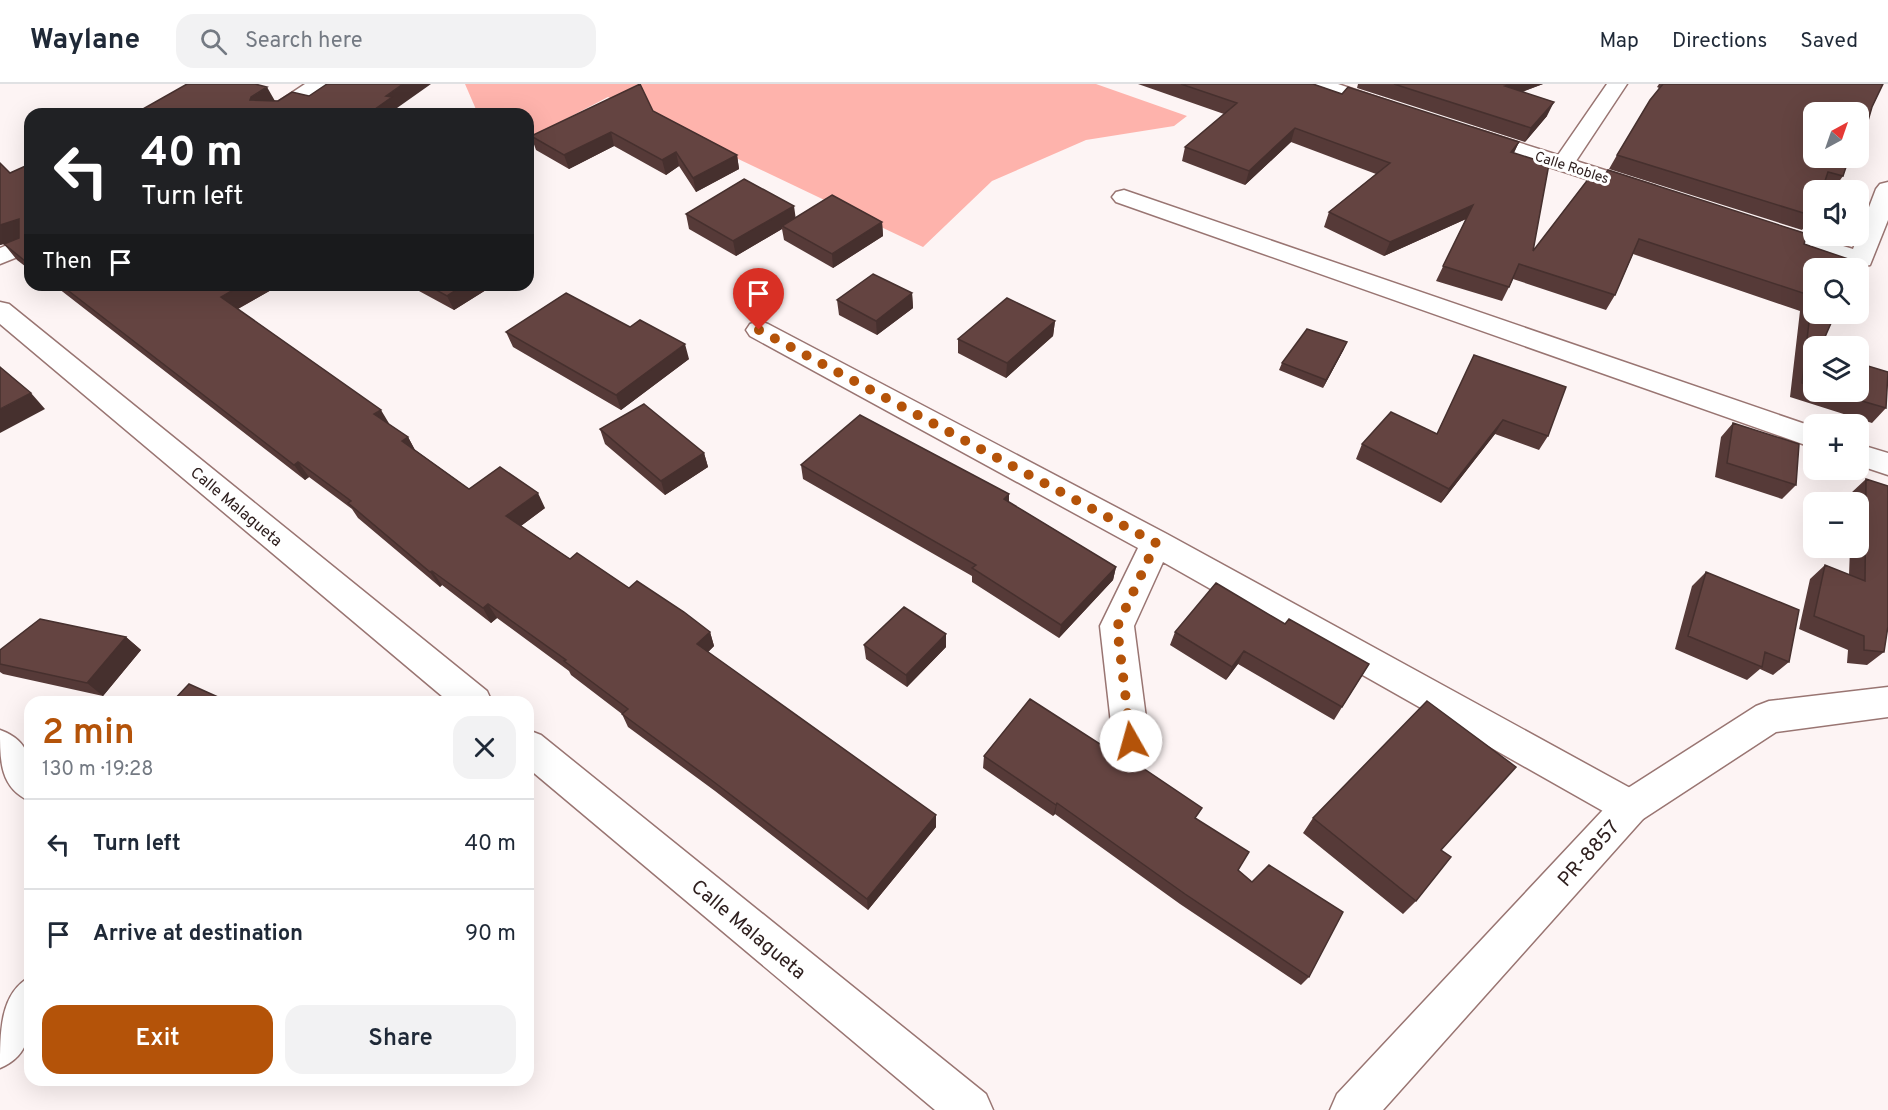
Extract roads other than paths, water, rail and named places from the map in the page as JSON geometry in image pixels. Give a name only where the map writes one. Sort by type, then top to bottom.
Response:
[{"type":"street","points":[[281,108],[319,84]]},
{"type":"street","points":[[1317,84],[1407,113]]},
{"type":"street","points":[[1563,164],[1617,84]]},
{"type":"street","name":"Calle Robles","points":[[1451,128],[1673,200]]},
{"type":"street","points":[[1739,221],[1861,260],[1888,189]]},
{"type":"street","points":[[1124,197],[1803,434]]},
{"type":"street","points":[[0,256],[24,246]]},
{"type":"street","name":"Calle Malagueta","points":[[0,310],[467,696]]},
{"type":"street","points":[[759,330],[1156,543],[1630,807]]},
{"type":"street","points":[[1869,458],[1888,464]]},
{"type":"street","points":[[1131,741],[1117,627],[1156,543]]},
{"type":"street","name":"PR-8857","points":[[1353,1110],[1630,807],[1769,717],[1888,702]]},
{"type":"street","points":[[0,746],[24,776]]},
{"type":"street","name":"Calle Malagueta","points":[[534,752],[970,1110]]},
{"type":"street","points":[[0,1046],[24,1008]]}]
